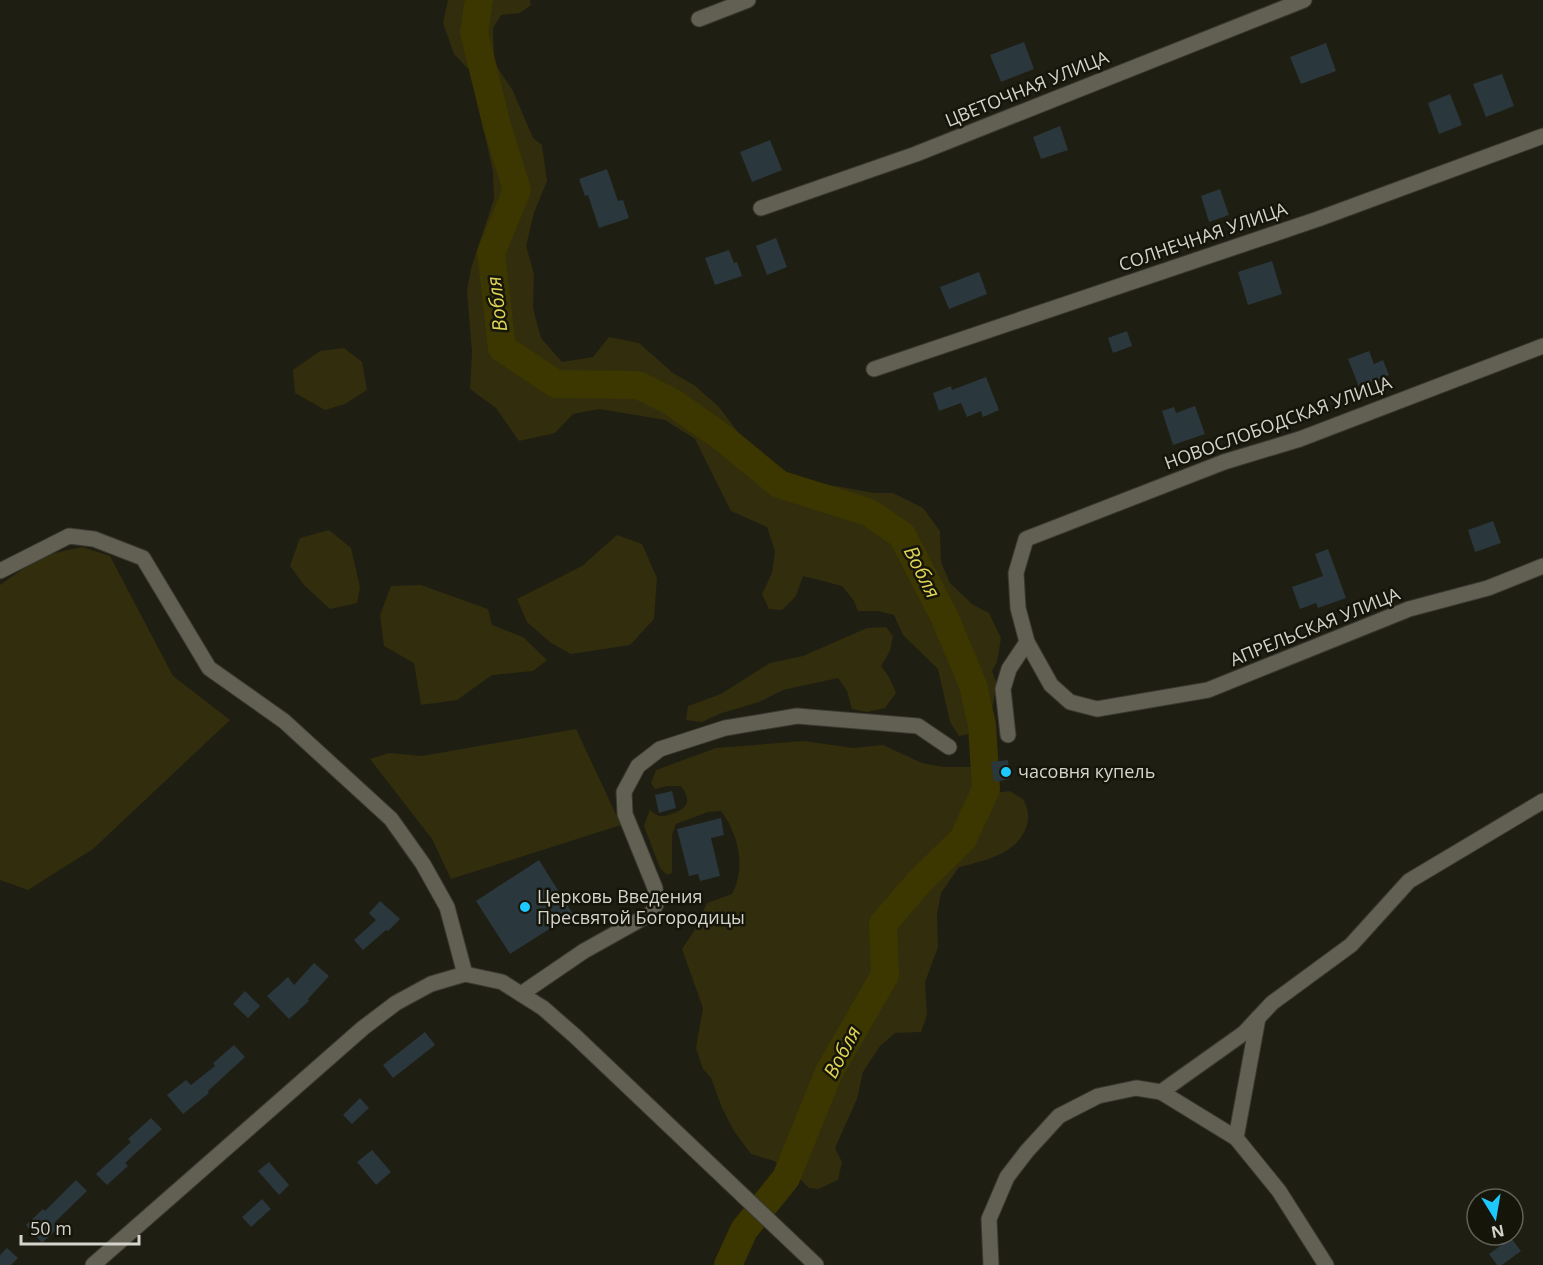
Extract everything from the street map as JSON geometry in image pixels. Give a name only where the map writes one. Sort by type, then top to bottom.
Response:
[{"type":"street","points":[[699,19],[748,0]]},
{"type":"street","name":"ЦВЕТОЧНАЯ УЛИЦА","points":[[761,207],[916,154],[1304,0]]},
{"type":"street","name":"СОЛНЕЧНАЯ УЛИЦА","points":[[874,369],[1318,219],[1543,136]]},
{"type":"street","name":"НОВОСЛОБОДСКАЯ УЛИЦА","points":[[1027,642],[1018,608],[1016,573],[1026,539],[1224,462],[1300,439],[1543,346]]},
{"type":"street","points":[[0,571],[69,536],[94,539],[143,558],[209,668],[284,721],[391,819],[423,864],[447,907],[465,974]]},
{"type":"street","name":"АПРЕЛЬСКАЯ УЛИЦА","points":[[1027,642],[1051,685],[1070,702],[1097,709],[1208,690],[1409,609],[1488,588],[1543,567]]},
{"type":"street","points":[[1008,735],[1003,689],[1009,669],[1027,642]]},
{"type":"street","points":[[521,994],[584,951],[652,912],[657,902],[655,888],[625,814],[624,792],[638,766],[660,749],[725,728],[797,716],[918,726],[949,747]]},
{"type":"street","points":[[1161,1092],[1244,1033],[1272,1003],[1351,945],[1409,881],[1543,801]]},
{"type":"street","points":[[93,1265],[363,1028],[396,1003],[430,984],[465,974],[502,982],[543,1008],[722,1174],[816,1265]]},
{"type":"street","points":[[1236,1138],[1258,1018]]},
{"type":"street","points":[[991,1265],[989,1219],[1007,1178],[1027,1151],[1059,1116],[1098,1096],[1136,1088],[1161,1092],[1236,1138],[1279,1191],[1326,1265]]},
{"type":"shaded area","points":[[448,0],[530,0],[531,5],[520,13],[501,15],[493,28],[494,62],[513,91],[533,138],[542,145],[547,181],[534,213],[526,246],[534,274],[533,308],[541,338],[562,362],[593,357],[609,337],[639,343],[673,373],[694,385],[719,407],[747,444],[771,463],[801,480],[875,493],[893,493],[923,508],[940,531],[941,562],[950,583],[972,604],[989,613],[1001,638],[997,662],[992,671],[997,684],[992,709],[993,725],[990,730],[959,736],[950,722],[938,669],[903,635],[894,615],[878,611],[858,611],[854,601],[842,586],[803,576],[796,596],[782,610],[769,609],[762,594],[772,573],[775,551],[767,527],[731,511],[695,439],[665,420],[599,409],[573,414],[555,433],[519,441],[496,408],[470,389],[472,352],[467,291],[471,268],[494,199],[493,172],[471,72],[454,54],[443,23]]},
{"type":"shaded area","points":[[344,348],[362,362],[367,390],[345,404],[325,410],[295,393],[293,370],[320,351]]},
{"type":"shaded area","points":[[329,530],[351,548],[360,587],[357,603],[330,609],[304,585],[290,566],[300,538]]},
{"type":"shaded area","points":[[617,535],[642,544],[657,578],[654,619],[630,645],[571,654],[551,643],[527,622],[517,599],[582,566]]},
{"type":"shaded area","points":[[82,547],[110,556],[173,676],[230,720],[93,849],[28,890],[0,880],[0,585],[41,556]]},
{"type":"shaded area","points":[[421,585],[488,609],[492,625],[523,637],[547,660],[533,671],[492,675],[457,700],[421,705],[414,663],[384,646],[380,615],[391,586]]},
{"type":"shaded area","points":[[886,627],[893,636],[890,651],[881,666],[896,693],[885,708],[867,712],[852,709],[847,691],[838,678],[783,690],[759,702],[719,714],[702,722],[686,720],[688,706],[721,694],[770,663],[803,656],[867,628]]},
{"type":"shaded area","points":[[576,729],[621,825],[451,879],[432,839],[370,759],[389,753],[422,756]]},
{"type":"shaded area","points":[[804,741],[853,748],[883,745],[922,763],[943,767],[971,767],[978,781],[993,793],[1010,791],[1024,800],[1028,817],[1025,830],[1012,847],[992,857],[959,867],[941,893],[937,914],[938,947],[925,982],[927,1015],[921,1032],[895,1033],[880,1046],[863,1072],[857,1099],[835,1148],[842,1162],[838,1180],[818,1189],[809,1188],[774,1161],[751,1154],[734,1131],[722,1108],[711,1078],[703,1069],[696,1048],[703,1008],[682,949],[694,931],[707,903],[732,894],[739,873],[739,863],[732,830],[721,811],[708,812],[676,824],[672,835],[672,873],[667,875],[660,868],[644,826],[650,809],[659,816],[671,814],[685,806],[687,800],[681,786],[655,789],[651,783],[656,770],[716,748]]},
{"type":"building","points":[[1024,42],[1034,69],[1001,82],[990,55]]},
{"type":"building","points":[[1326,43],[1336,71],[1301,84],[1290,57]]},
{"type":"building","points":[[1502,74],[1514,106],[1486,117],[1473,84]]},
{"type":"building","points":[[1450,94],[1462,125],[1439,134],[1428,103]]},
{"type":"building","points":[[1060,126],[1068,150],[1041,159],[1033,137]]},
{"type":"building","points":[[770,140],[782,170],[752,182],[740,152]]},
{"type":"building","points":[[607,169],[618,201],[623,200],[629,218],[599,228],[588,195],[585,196],[579,179]]},
{"type":"building","points":[[1220,189],[1229,215],[1209,222],[1201,196]]},
{"type":"building","points":[[776,238],[787,267],[767,275],[756,246]]},
{"type":"building","points":[[729,250],[742,276],[715,285],[705,258]]},
{"type":"building","points":[[1272,261],[1282,294],[1248,305],[1238,272]]},
{"type":"building","points":[[979,272],[987,294],[949,309],[940,287]]},
{"type":"building","points":[[1127,331],[1132,346],[1113,353],[1108,338]]},
{"type":"building","points":[[1369,351],[1374,364],[1383,360],[1389,375],[1359,387],[1348,359]]},
{"type":"building","points":[[986,377],[999,410],[983,417],[981,411],[967,417],[961,403],[939,411],[933,393],[951,386],[952,390]]},
{"type":"building","points":[[1195,406],[1205,434],[1173,445],[1162,411],[1174,407],[1176,413]]},
{"type":"building","points":[[1493,521],[1501,543],[1475,552],[1468,530]]},
{"type":"building","points":[[1328,549],[1346,598],[1318,608],[1316,603],[1300,609],[1292,587],[1323,576],[1315,554]]},
{"type":"building","name":"часовня купель","points":[[1008,760],[1010,779],[994,782],[991,762]]},
{"type":"building","points":[[672,791],[676,808],[659,813],[655,795]]},
{"type":"building","points":[[721,818],[724,835],[711,838],[720,876],[700,881],[698,874],[689,876],[677,829]]},
{"type":"building","name":"Церковь Введения Пресвятой Богородицы","points":[[539,860],[573,914],[510,954],[476,901]]},
{"type":"building","points":[[380,901],[400,919],[363,950],[354,940],[376,920],[369,913]]},
{"type":"building","points":[[314,963],[329,976],[308,999],[309,1001],[289,1019],[267,996],[288,977],[294,985]]},
{"type":"building","points":[[245,991],[260,1006],[248,1018],[233,1004]]},
{"type":"building","points":[[425,1032],[435,1045],[393,1078],[383,1065]]},
{"type":"building","points":[[234,1045],[245,1057],[208,1091],[209,1093],[183,1114],[167,1095],[186,1080],[191,1085],[215,1066],[213,1063]]},
{"type":"building","points":[[360,1098],[369,1108],[352,1124],[343,1115]]},
{"type":"building","points":[[151,1118],[162,1129],[125,1163],[128,1166],[107,1185],[96,1174],[131,1142],[128,1139]]},
{"type":"building","points":[[372,1150],[391,1172],[376,1185],[357,1162]]},
{"type":"building","points":[[269,1162],[289,1185],[279,1195],[258,1171]]},
{"type":"building","points":[[76,1180],[87,1191],[55,1222],[60,1226],[42,1243],[26,1225],[43,1209],[45,1211]]},
{"type":"building","points":[[262,1199],[271,1209],[251,1227],[242,1217]]},
{"type":"building","points":[[1499,1247],[1518,1247],[1521,1251],[1502,1265],[1497,1265],[1489,1254]]},
{"type":"building","points":[[7,1248],[18,1258],[11,1265],[0,1265],[0,1255]]},
{"type":"waterway","name":"Вобля","points":[[479,0],[474,32],[497,126],[517,190],[491,253],[502,348],[556,384],[638,385],[672,402],[723,438],[779,484],[868,512],[902,535],[944,616],[973,685],[982,725],[986,789],[963,839],[920,881],[883,924],[885,975],[829,1072],[786,1178],[744,1230],[728,1265]]},
{"type":"place","name":"часовня купель","points":[[1006,772]]},
{"type":"place","name":"Церковь Введения Пресвятой Богородицы","points":[[525,907]]}]
